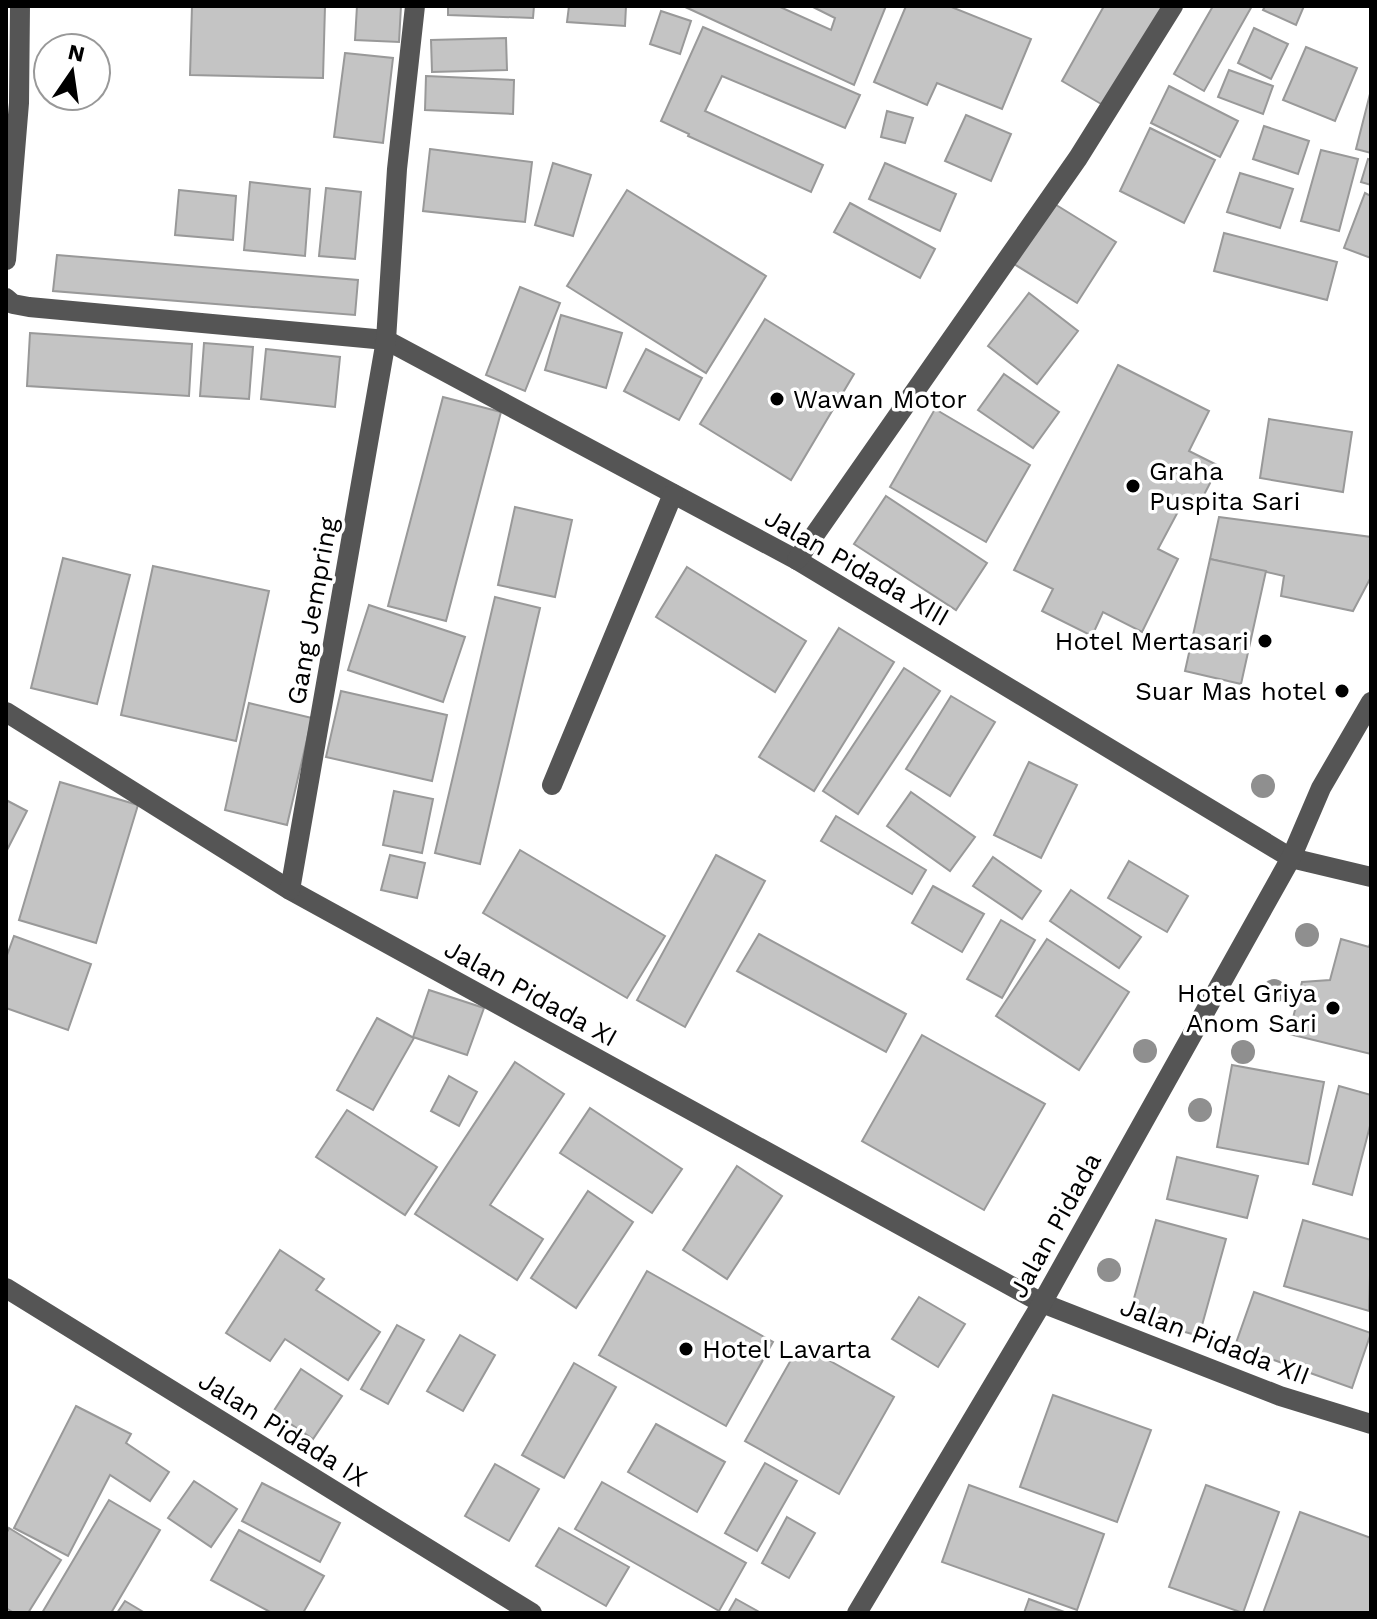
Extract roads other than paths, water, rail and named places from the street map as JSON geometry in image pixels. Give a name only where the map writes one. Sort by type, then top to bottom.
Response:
[{"type":"street","points":[[6,260],[20,6]]},
{"type":"street","name":"Gang Jempring","points":[[290,890],[386,340],[397,169],[415,6]]},
{"type":"street","points":[[797,560],[1078,158],[1173,6]]},
{"type":"street","points":[[6,298],[13,304],[29,307],[386,340]]},
{"type":"street","name":"Jalan Pidada XIII","points":[[386,340],[797,560],[1291,858],[1371,877]]},
{"type":"street","points":[[552,785],[673,494]]},
{"type":"street","name":"Jalan Pidada","points":[[857,1613],[1042,1303],[1291,858],[1321,788],[1371,702]]},
{"type":"street","name":"Jalan Pidada XI","points":[[6,712],[290,890],[1042,1303]]},
{"type":"street","name":"Jalan Pidada IX","points":[[6,1288],[532,1613]]},
{"type":"street","name":"Jalan Pidada XII","points":[[1042,1303],[1280,1396],[1371,1424]]},
{"type":"place","name":"Wawan Motor","points":[[777,399]]},
{"type":"place","name":"Graha Puspita Sari","points":[[1133,486]]},
{"type":"place","name":"Hotel Mertasari","points":[[1265,641]]},
{"type":"place","name":"Suar Mas hotel","points":[[1342,691]]},
{"type":"place","name":"Hotel Griya Anom Sari","points":[[1333,1008]]},
{"type":"place","name":"Hotel Lavarta","points":[[686,1349]]}]
